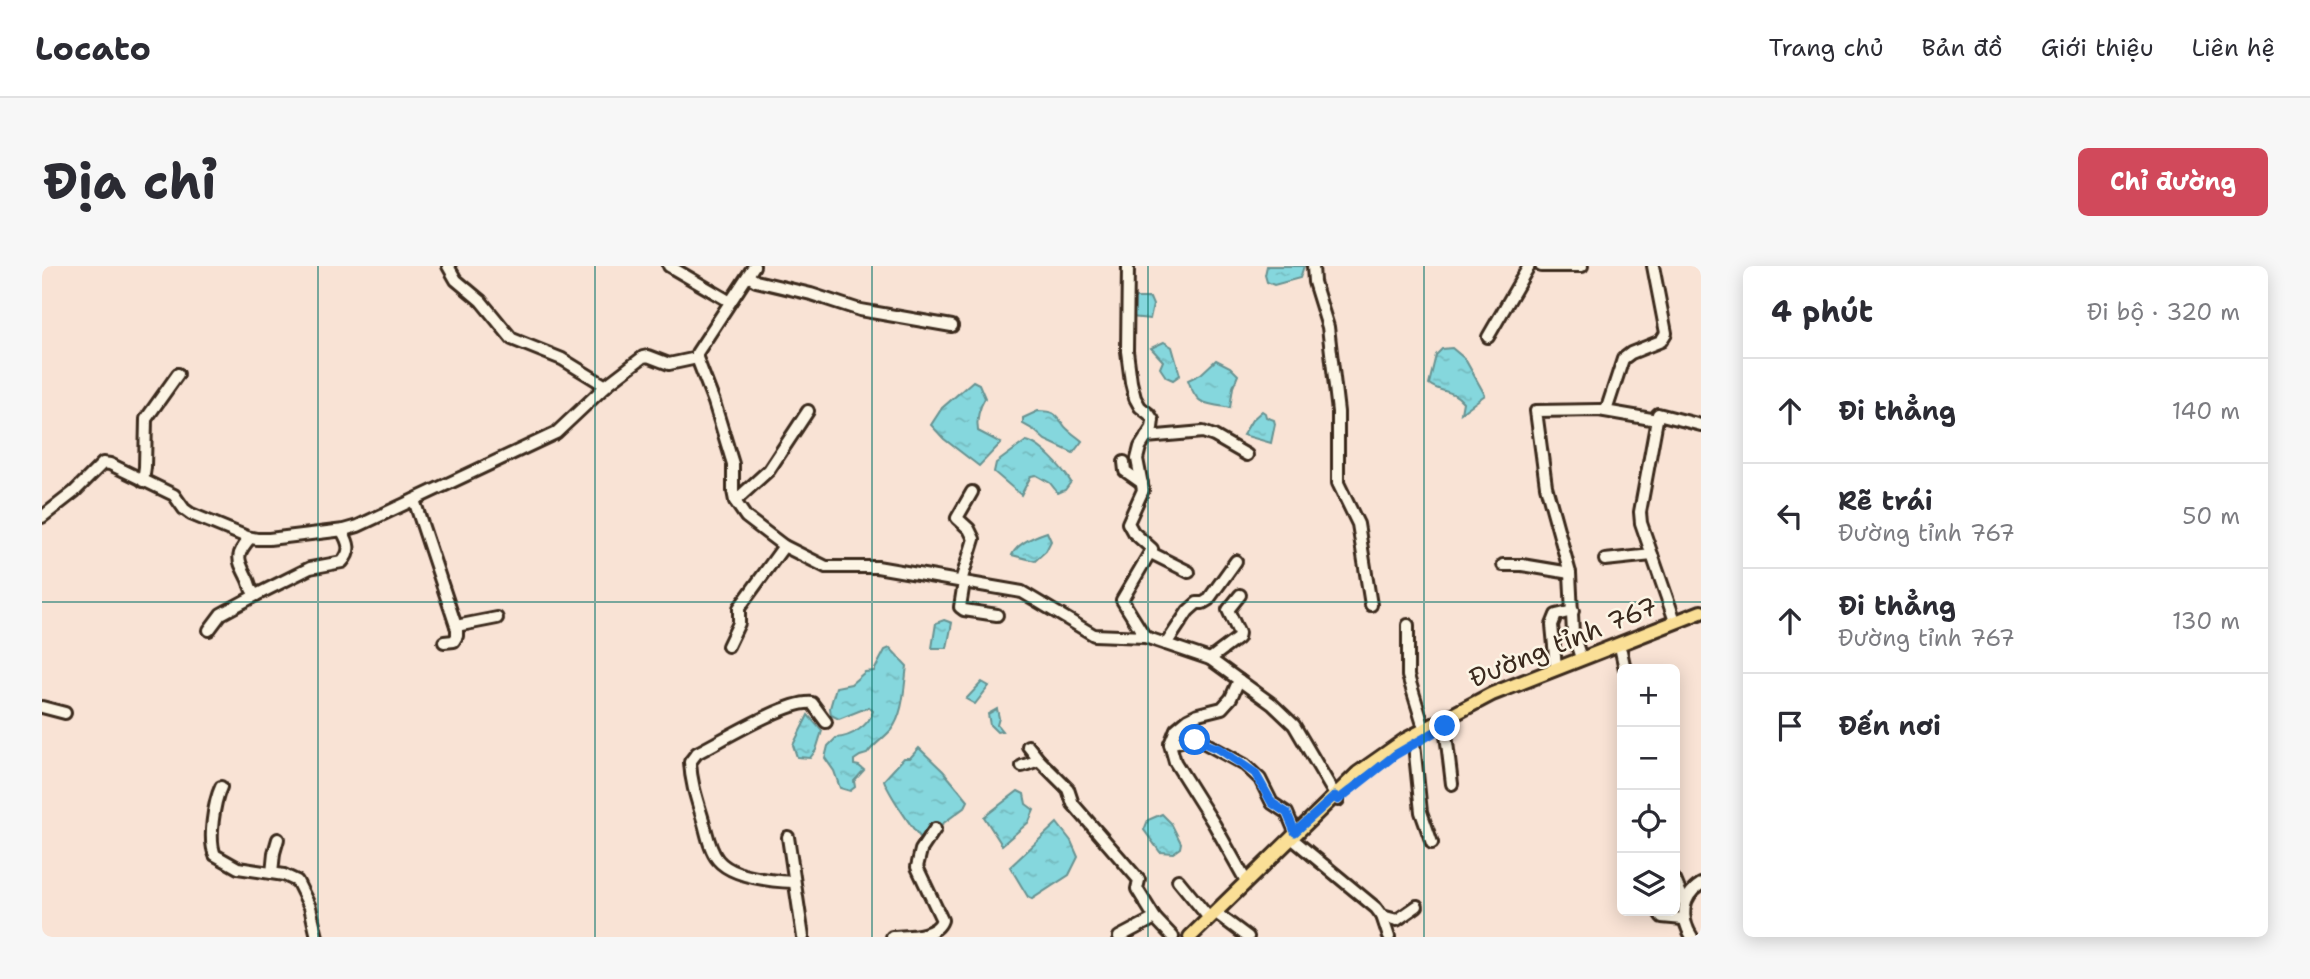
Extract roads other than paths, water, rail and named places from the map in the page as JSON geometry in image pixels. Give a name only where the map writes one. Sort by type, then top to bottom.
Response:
[{"type":"main road","name":"Đường tỉnh 767","points":[[1190,937],[1215,917],[1358,773],[1424,728],[1492,694],[1556,667],[1701,612]]},
{"type":"main road","name":"Đường tỉnh 767","points":[[1336,798],[1414,744],[1504,695],[1701,618]]},
{"type":"main road","name":"Đường tỉnh 767","points":[[1198,937],[1246,881],[1295,837]]},
{"type":"street","points":[[448,266],[456,280],[481,301],[512,339],[562,359],[606,386]]},
{"type":"street","points":[[669,266],[729,301]]},
{"type":"street","points":[[1128,266],[1128,362],[1135,398],[1153,421],[1137,459],[1142,483],[1141,497],[1128,523],[1133,532],[1150,546],[1152,553],[1189,572]]},
{"type":"street","points":[[1313,266],[1314,282],[1328,327],[1338,412],[1338,483],[1358,524],[1371,605]]},
{"type":"street","points":[[1488,337],[1529,266]]},
{"type":"street","points":[[1541,266],[1583,266]]},
{"type":"street","points":[[1606,411],[1623,359],[1661,341],[1666,333],[1653,266]]},
{"type":"street","points":[[952,326],[860,310],[811,294],[756,281],[751,271],[698,349],[697,358],[715,402],[733,464],[735,501],[746,517],[784,546],[826,567],[877,567],[1009,588],[1094,635],[1145,637],[1210,660],[1272,704],[1294,725],[1336,798]]},
{"type":"street","points":[[42,517],[74,492],[97,466],[103,463],[174,495],[191,514],[250,538],[269,539],[342,531],[358,526],[556,433],[637,360],[648,356],[669,364],[697,358]]},
{"type":"street","points":[[143,481],[146,419],[178,374]]},
{"type":"street","points":[[1581,658],[1573,634],[1570,573],[1546,486],[1535,414],[1538,410],[1606,411],[1657,420]]},
{"type":"street","points":[[735,501],[769,470],[808,411]]},
{"type":"street","points":[[1675,621],[1641,523],[1640,512],[1658,414],[1701,425]]},
{"type":"street","points":[[1146,437],[1203,432],[1247,455]]},
{"type":"street","points":[[1124,462],[1125,471],[1142,483]]},
{"type":"street","points":[[972,492],[957,518],[969,529],[974,539],[963,582],[960,607],[997,615]]},
{"type":"street","points":[[414,500],[456,626],[455,639],[444,642]]},
{"type":"street","points":[[209,630],[221,614],[256,595],[310,568],[342,562],[349,547],[342,531]]},
{"type":"street","points":[[250,538],[240,550],[238,558],[251,591],[256,595]]},
{"type":"street","points":[[729,646],[739,626],[739,608],[784,546]]},
{"type":"street","points":[[1145,637],[1122,600],[1152,553]]},
{"type":"street","points":[[1605,560],[1653,555]]},
{"type":"street","points":[[1166,644],[1188,611],[1197,603],[1208,600],[1236,561]]},
{"type":"street","points":[[1503,565],[1522,565],[1570,573]]},
{"type":"street","points":[[1210,660],[1238,638],[1239,633],[1228,610],[1240,595]]},
{"type":"street","points":[[1556,667],[1552,625],[1556,615],[1573,611]]},
{"type":"street","points":[[456,626],[497,618]]},
{"type":"street","points":[[1408,625],[1408,677],[1424,728]]},
{"type":"street","points":[[1621,651],[1624,664]]},
{"type":"street","points":[[1239,680],[1231,698],[1222,708],[1188,719],[1176,729],[1170,744],[1175,762],[1246,881]]},
{"type":"street","points":[[794,882],[763,881],[719,861],[710,846],[691,781],[690,762],[697,752],[768,717],[807,702],[826,722]]},
{"type":"street","points":[[42,707],[65,713]]},
{"type":"street","points":[[1445,726],[1452,784]]},
{"type":"street","points":[[1170,744],[1185,740],[1203,742],[1245,765],[1260,779],[1272,803],[1287,813],[1295,837],[1382,916],[1397,920],[1417,906]]},
{"type":"street","points":[[1414,744],[1421,812],[1432,843]]},
{"type":"street","points":[[1028,747],[1068,789],[1073,804],[1139,880],[1137,889],[1155,918],[1172,937]]},
{"type":"street","points":[[1022,766],[1039,760]]},
{"type":"street","points":[[221,787],[215,807],[212,843],[215,855],[239,868],[291,878],[300,885],[310,907],[317,937]]},
{"type":"street","points":[[892,937],[926,936],[940,926],[942,920],[939,911],[917,867],[921,850],[935,829]]},
{"type":"street","points":[[788,837],[803,937]]},
{"type":"street","points":[[272,873],[278,839]]},
{"type":"street","points":[[1178,880],[1215,917],[1248,937]]},
{"type":"street","points":[[1692,937],[1683,919],[1685,904],[1695,888],[1701,884]]},
{"type":"street","points":[[1680,892],[1685,904]]},
{"type":"street","points":[[1382,916],[1389,937]]},
{"type":"street","points":[[1661,916],[1683,919]]},
{"type":"street","points":[[1119,937],[1137,933],[1155,918]]},
{"type":"water","points":[[1267,266],[1304,266],[1300,278],[1274,285],[1267,282]]},
{"type":"water","points":[[1131,298],[1150,298],[1153,305],[1150,319],[1131,317]]},
{"type":"water","points":[[1164,342],[1172,347],[1180,375],[1173,380],[1166,377],[1160,368],[1163,361],[1151,348]]},
{"type":"water","points":[[1452,348],[1465,359],[1485,395],[1461,413],[1463,402],[1459,398],[1429,384],[1436,355],[1442,349]]},
{"type":"water","points":[[1216,360],[1230,367],[1238,375],[1230,408],[1199,400],[1188,380],[1201,374]]},
{"type":"water","points":[[973,381],[979,384],[985,398],[978,413],[978,431],[1001,443],[979,466],[944,439],[931,425],[942,408]]},
{"type":"water","points":[[1038,411],[1053,413],[1082,441],[1073,453],[1045,440],[1023,424],[1023,418]]},
{"type":"water","points":[[1262,411],[1266,417],[1274,420],[1271,443],[1243,435],[1252,420]]},
{"type":"water","points":[[1026,441],[1044,451],[1063,470],[1071,482],[1065,490],[1058,493],[1050,483],[1036,475],[1031,476],[1021,495],[994,472],[996,463]]},
{"type":"water","points":[[1047,532],[1051,541],[1046,551],[1035,561],[1012,555],[1022,544]]},
{"type":"water","points":[[944,620],[952,623],[947,648],[932,648],[936,623]]},
{"type":"water","points":[[890,648],[907,666],[899,716],[891,730],[867,754],[854,760],[854,765],[864,770],[854,781],[855,787],[850,791],[840,788],[834,771],[825,758],[828,746],[836,738],[859,730],[873,711],[869,707],[839,719],[831,715],[830,708],[836,687],[851,684],[865,672],[874,671],[885,650]]},
{"type":"water","points":[[982,682],[989,686],[975,704],[966,699]]},
{"type":"water","points":[[997,709],[997,725],[1002,731],[997,732],[990,725],[988,714]]},
{"type":"water","points":[[808,715],[822,731],[816,750],[810,758],[797,757],[793,745]]},
{"type":"water","points":[[919,748],[968,801],[965,807],[922,839],[901,811],[884,780],[904,758],[910,758]]},
{"type":"water","points":[[1018,791],[1024,794],[1026,804],[1034,810],[1029,822],[1002,845],[984,817]]},
{"type":"water","points":[[1162,814],[1171,823],[1181,843],[1180,848],[1173,853],[1160,852],[1144,830],[1148,820]]},
{"type":"water","points":[[1057,823],[1071,841],[1078,857],[1069,875],[1032,899],[1028,897],[1010,867]]}]
